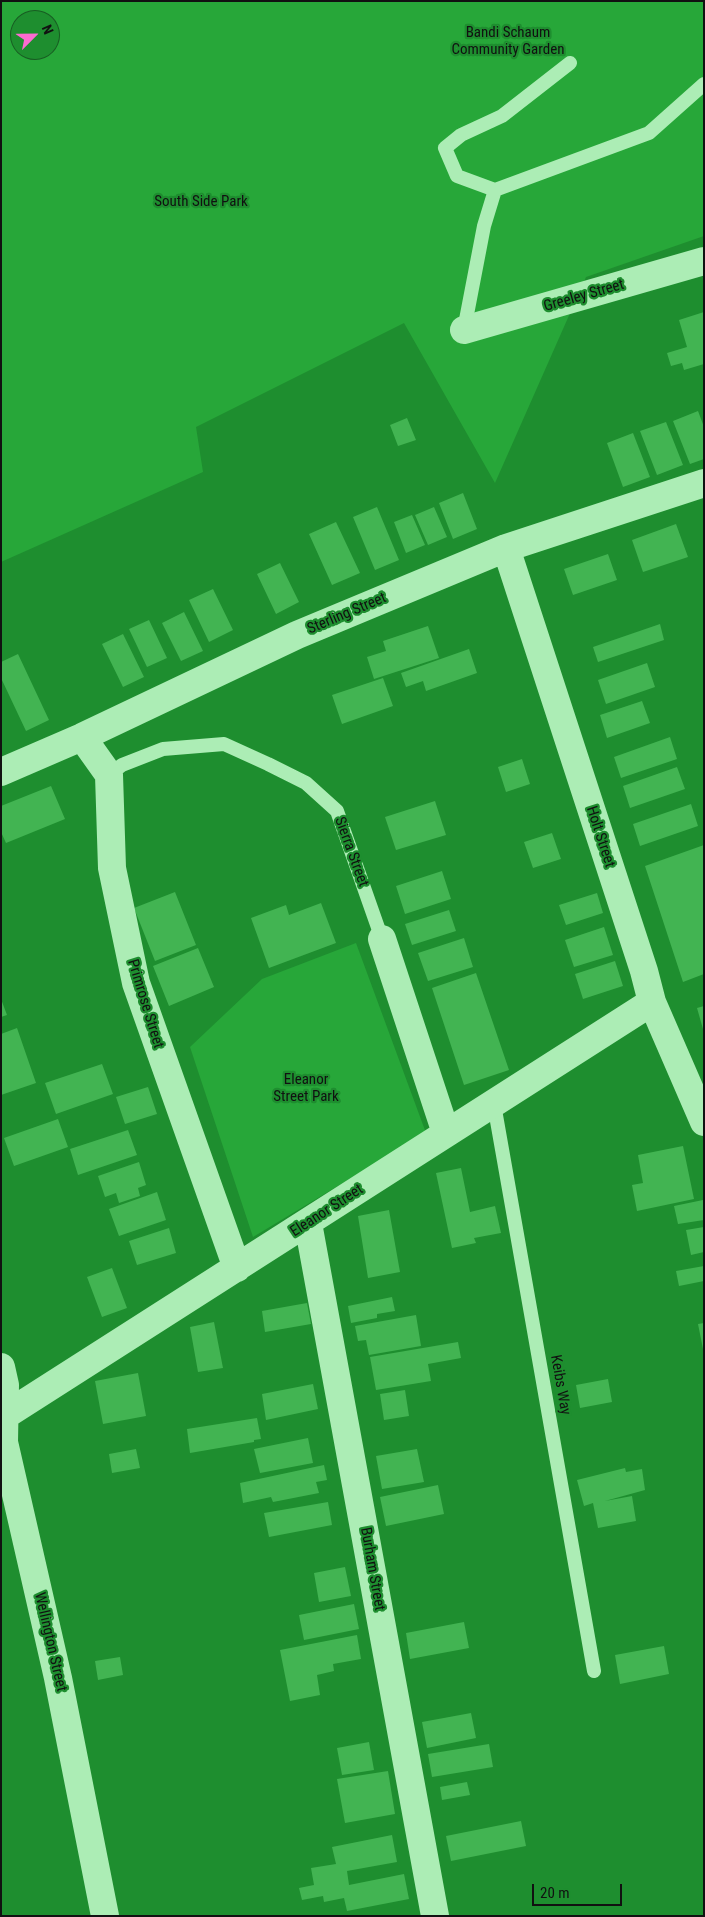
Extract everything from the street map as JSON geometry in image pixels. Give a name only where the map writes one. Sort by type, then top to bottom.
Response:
[{"type":"street","name":"Greeley Street","points":[[464,330],[704,261]]},
{"type":"street","name":"Sterling Street","points":[[1,772],[82,737],[297,635],[506,548],[704,483]]},
{"type":"street","name":"Holt Street","points":[[506,548],[644,971],[652,1002],[704,1122]]},
{"type":"street","points":[[82,737],[109,776]]},
{"type":"street","name":"Primrose Street","points":[[109,776],[112,868],[136,983],[237,1268]]},
{"type":"street","name":"Sierra Street","points":[[382,939],[446,1133]]},
{"type":"street","name":"Eleanor Street","points":[[3,1417],[652,1002]]},
{"type":"street","name":"Burham Street","points":[[308,1223],[435,1916]]},
{"type":"street","name":"Wellington Street","points":[[1,1367],[5,1385],[4,1442],[58,1678],[105,1916]]},
{"type":"lane","points":[[570,63],[502,116],[461,135],[445,148],[457,176],[495,190],[648,133],[704,84]]},
{"type":"lane","points":[[464,330],[484,226],[495,190]]},
{"type":"lane","name":"Sierra Street","points":[[109,776],[122,765],[163,749],[224,744],[306,783],[337,811],[382,939]]},
{"type":"lane","name":"Keibs Way","points":[[494,1104],[594,1672]]},
{"type":"green space","name":"South Side Park","points":[[1,1],[704,1],[704,236],[586,277],[495,483],[404,323],[196,427],[203,472],[1,562]]},
{"type":"green space","name":"Eleanor Street Park","points":[[356,943],[426,1133],[253,1237],[190,1047],[262,979]]},
{"type":"building","points":[[704,312],[704,364],[684,370],[682,363],[671,366],[667,353],[687,347],[679,320]]},
{"type":"building","points":[[698,411],[704,427],[704,459],[690,464],[673,421]]},
{"type":"building","points":[[407,418],[416,440],[398,446],[390,425]]},
{"type":"building","points":[[666,422],[683,465],[657,475],[640,431]]},
{"type":"building","points":[[633,433],[650,477],[623,487],[607,443]]},
{"type":"building","points":[[463,493],[477,529],[453,539],[439,503]]},
{"type":"building","points":[[377,507],[399,560],[375,570],[353,517]]},
{"type":"building","points":[[434,507],[447,537],[428,545],[415,515]]},
{"type":"building","points":[[412,515],[425,545],[406,553],[394,522]]},
{"type":"building","points":[[336,522],[360,573],[332,585],[309,534]]},
{"type":"building","points":[[676,524],[688,557],[643,572],[632,540]]},
{"type":"building","points":[[608,554],[617,580],[573,595],[564,569]]},
{"type":"building","points":[[280,563],[299,602],[276,614],[257,574]]},
{"type":"building","points":[[213,589],[233,630],[209,642],[189,600]]},
{"type":"building","points":[[184,612],[203,651],[181,661],[162,623]]},
{"type":"building","points":[[149,620],[167,658],[147,667],[129,629]]},
{"type":"building","points":[[660,624],[664,640],[598,662],[593,647]]},
{"type":"building","points":[[428,626],[439,658],[374,679],[367,657],[386,651],[383,641]]},
{"type":"building","points":[[123,634],[144,677],[123,687],[102,644]]},
{"type":"building","points":[[469,649],[477,673],[426,691],[423,681],[406,687],[401,673]]},
{"type":"building","points":[[18,654],[49,720],[26,731],[1,678],[1,662]]},
{"type":"building","points":[[647,663],[655,687],[606,704],[598,680]]},
{"type":"building","points":[[383,678],[393,706],[342,724],[332,695]]},
{"type":"building","points":[[642,701],[650,723],[607,738],[600,715]]},
{"type":"building","points":[[670,737],[677,759],[621,778],[614,757]]},
{"type":"building","points":[[522,759],[530,784],[506,792],[498,767]]},
{"type":"building","points":[[677,767],[685,789],[630,808],[623,786]]},
{"type":"building","points":[[51,786],[65,819],[6,843],[1,832],[1,806]]},
{"type":"building","points":[[435,801],[446,835],[396,850],[385,817]]},
{"type":"building","points":[[691,804],[698,826],[640,846],[633,824]]},
{"type":"building","points":[[552,833],[561,859],[533,868],[524,842]]},
{"type":"building","points":[[704,845],[704,974],[683,982],[645,866]]},
{"type":"building","points":[[442,871],[451,899],[405,914],[396,886]]},
{"type":"building","points":[[175,892],[196,945],[155,961],[134,908]]},
{"type":"building","points":[[597,893],[603,913],[566,925],[559,905]]},
{"type":"building","points":[[321,903],[336,943],[269,968],[251,918],[286,905],[289,915]]},
{"type":"building","points":[[449,910],[456,931],[412,945],[405,924]]},
{"type":"building","points":[[604,927],[613,955],[574,967],[565,940]]},
{"type":"building","points":[[464,938],[473,967],[428,981],[418,953]]},
{"type":"building","points":[[198,948],[214,987],[169,1006],[153,966]]},
{"type":"building","points":[[615,961],[623,986],[583,999],[575,974]]},
{"type":"building","points":[[476,973],[509,1070],[464,1085],[432,988]]},
{"type":"building","points":[[1,999],[7,1015],[1,1017]]},
{"type":"building","points":[[704,1006],[704,1029],[703,1029],[697,1008]]},
{"type":"building","points":[[17,1028],[36,1083],[1,1095],[1,1034]]},
{"type":"building","points":[[102,1064],[113,1094],[56,1114],[45,1083]]},
{"type":"building","points":[[148,1087],[157,1114],[125,1124],[116,1097]]},
{"type":"building","points":[[58,1119],[68,1147],[14,1166],[4,1138]]},
{"type":"building","points":[[128,1130],[137,1155],[78,1175],[70,1149]]},
{"type":"building","points":[[683,1146],[694,1199],[637,1211],[632,1185],[643,1183],[638,1155]]},
{"type":"building","points":[[139,1162],[146,1185],[138,1188],[140,1196],[119,1203],[116,1193],[105,1197],[98,1176]]},
{"type":"building","points":[[461,1168],[470,1212],[495,1206],[501,1233],[474,1238],[476,1243],[452,1248],[436,1173]]},
{"type":"building","points":[[157,1192],[166,1220],[119,1236],[109,1209]]},
{"type":"building","points":[[703,1200],[704,1220],[678,1224],[674,1206]]},
{"type":"building","points":[[389,1210],[400,1272],[368,1278],[358,1216]]},
{"type":"building","points":[[704,1227],[704,1252],[691,1255],[686,1230]]},
{"type":"building","points":[[169,1228],[176,1253],[137,1265],[129,1241]]},
{"type":"building","points":[[704,1266],[704,1281],[679,1286],[676,1271]]},
{"type":"building","points":[[112,1268],[127,1308],[102,1317],[87,1277]]},
{"type":"building","points":[[392,1297],[395,1311],[377,1314],[377,1318],[351,1323],[348,1306]]},
{"type":"building","points":[[307,1303],[311,1324],[265,1332],[262,1311]]},
{"type":"building","points":[[416,1315],[421,1346],[369,1355],[366,1340],[358,1341],[355,1326]]},
{"type":"building","points":[[214,1322],[223,1368],[198,1372],[190,1327]]},
{"type":"building","points":[[704,1323],[704,1349],[703,1349],[698,1324]]},
{"type":"building","points":[[458,1342],[461,1358],[428,1364],[431,1381],[376,1390],[370,1357]]},
{"type":"building","points":[[138,1373],[146,1416],[103,1424],[95,1381]]},
{"type":"building","points":[[608,1379],[612,1402],[580,1408],[576,1385]]},
{"type":"building","points":[[313,1384],[318,1409],[266,1420],[262,1394]]},
{"type":"building","points":[[405,1390],[409,1416],[384,1420],[380,1394]]},
{"type":"building","points":[[257,1418],[261,1439],[254,1440],[254,1442],[190,1453],[187,1429]]},
{"type":"building","points":[[308,1438],[313,1463],[260,1473],[254,1449]]},
{"type":"building","points":[[136,1449],[140,1468],[112,1473],[109,1454]]},
{"type":"building","points":[[417,1449],[424,1482],[382,1489],[376,1456]]},
{"type":"building","points":[[324,1465],[327,1480],[316,1482],[319,1493],[273,1502],[271,1497],[243,1503],[240,1483]]},
{"type":"building","points":[[625,1468],[626,1472],[642,1469],[645,1490],[605,1501],[632,1496],[636,1521],[598,1528],[593,1503],[584,1506],[577,1480]]},
{"type":"building","points":[[438,1485],[444,1514],[386,1526],[380,1497]]},
{"type":"building","points":[[328,1502],[332,1525],[269,1537],[264,1513]]},
{"type":"building","points":[[345,1567],[351,1596],[319,1602],[314,1573]]},
{"type":"building","points":[[354,1604],[359,1629],[304,1640],[299,1615]]},
{"type":"building","points":[[464,1622],[469,1648],[410,1659],[406,1633]]},
{"type":"building","points":[[357,1635],[361,1659],[333,1664],[334,1671],[317,1675],[320,1695],[290,1701],[280,1650]]},
{"type":"building","points":[[664,1646],[669,1674],[620,1684],[615,1655]]},
{"type":"building","points":[[120,1657],[123,1675],[98,1680],[95,1661]]},
{"type":"building","points":[[471,1713],[476,1738],[427,1748],[422,1722]]},
{"type":"building","points":[[369,1742],[374,1770],[342,1775],[337,1748]]},
{"type":"building","points":[[489,1744],[493,1767],[432,1777],[428,1754]]},
{"type":"building","points":[[388,1771],[395,1814],[345,1823],[337,1779]]},
{"type":"building","points":[[467,1782],[470,1795],[442,1800],[440,1787]]},
{"type":"building","points":[[521,1821],[526,1846],[451,1861],[446,1836]]},
{"type":"building","points":[[392,1835],[397,1862],[347,1871],[349,1885],[404,1874],[409,1899],[347,1911],[344,1898],[324,1902],[323,1896],[302,1900],[299,1888],[314,1885],[311,1868],[336,1864],[332,1847]]},
{"type":"park label","name":"Bandi Schaum Community Garden","points":[[508,42]]}]
